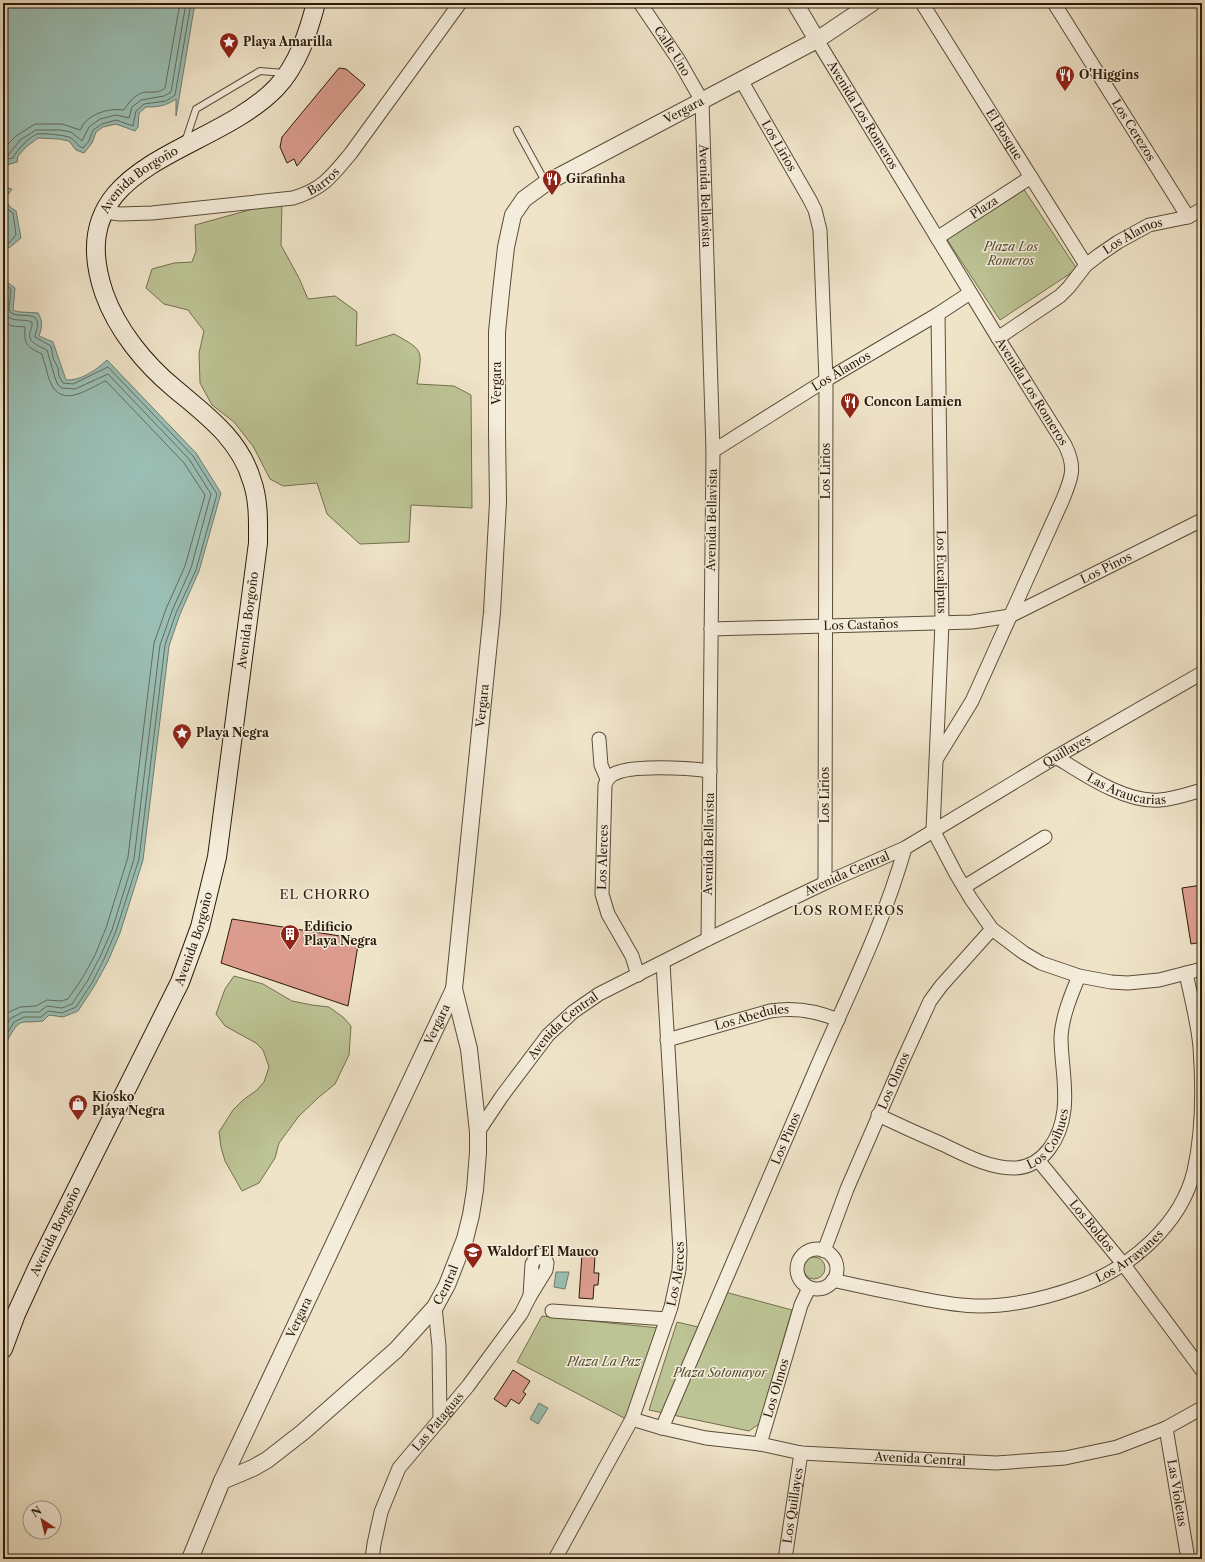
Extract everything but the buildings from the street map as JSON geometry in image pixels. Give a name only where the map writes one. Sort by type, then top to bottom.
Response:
[{"type":"main road","name":"Avenida Borgoño","points":[[3,1349],[16,1314],[39,1264],[180,982],[200,927],[217,857],[258,543],[256,495],[252,480],[240,452],[221,428],[160,376],[130,341],[107,301],[97,270],[96,255],[98,233],[104,212],[112,199],[129,180],[152,163],[209,133],[256,105],[277,87],[288,74],[297,58],[311,24],[316,3]]},
{"type":"street","name":"Barros","points":[[104,212],[120,214],[152,214],[293,198],[318,189],[331,177],[351,153],[460,3]]},
{"type":"street","name":"Calle Uno","points":[[640,3],[678,59],[702,101]]},
{"type":"street","points":[[795,3],[817,40]]},
{"type":"street","name":"Vergara","points":[[190,1559],[222,1481],[454,989],[492,612],[498,502],[497,340],[500,292],[506,247],[513,215],[524,199],[546,183],[817,40],[872,3]]},
{"type":"street","name":"El Bosque","points":[[922,3],[1086,265]]},
{"type":"street","name":"Los Cerezos","points":[[1054,3],[1188,217]]},
{"type":"street","name":"Avenida Los Romeros","points":[[817,40],[970,293],[1065,444],[1071,457],[1073,468],[1070,482],[1063,500],[972,701],[936,760]]},
{"type":"street","name":"Los Lirios","points":[[741,80],[805,190],[815,210],[818,220],[826,380],[825,883]]},
{"type":"street","name":"Avenida Bellavista","points":[[702,101],[713,451],[708,939]]},
{"type":"street","name":"Plaza","points":[[937,238],[1031,177]]},
{"type":"street","name":"Los Álamos","points":[[998,338],[1060,296],[1069,288],[1086,265],[1099,254],[1149,225],[1188,217],[1202,209]]},
{"type":"street","name":"Los Álamos","points":[[713,451],[826,380],[938,314],[970,293]]},
{"type":"street","name":"Los Eucaliptus","points":[[933,830],[942,622],[938,314]]},
{"type":"street","name":"Los Pinos","points":[[1010,616],[1202,520]]},
{"type":"street","name":"Los Castaños","points":[[711,629],[972,622],[1010,616]]},
{"type":"street","name":"Quillayes","points":[[933,830],[1202,673]]},
{"type":"street","name":"Los Alerces","points":[[599,739],[601,765],[607,779],[605,785],[602,894],[608,914],[632,956],[638,975]]},
{"type":"street","name":"Las Araucarias","points":[[1056,757],[1108,787],[1137,798],[1159,800],[1202,790]]},
{"type":"street","points":[[607,779],[612,775],[629,769],[685,767],[710,770]]},
{"type":"street","points":[[933,830],[942,850],[964,887],[992,928],[1024,953],[1047,965],[1078,976],[1112,982],[1128,983],[1159,980],[1202,969]]},
{"type":"street","name":"Avenida Central","points":[[478,1132],[502,1096],[548,1035],[572,1012],[599,994],[708,939],[825,883],[905,848],[933,830]]},
{"type":"street","points":[[964,887],[1045,837]]},
{"type":"street","name":"Los Pinos","points":[[662,1428],[877,932],[895,884],[905,848]]},
{"type":"street","name":"Los Olmos","points":[[824,1251],[847,1189],[878,1115],[930,1001],[941,986],[992,928]]},
{"type":"street","name":"Los Alerces","points":[[555,1559],[632,1418],[667,1319],[676,1288],[680,1250],[663,963]]},
{"type":"street","name":"Los Arrayanes","points":[[833,1280],[939,1302],[979,1306],[1018,1304],[1050,1297],[1097,1280],[1124,1265],[1138,1254],[1162,1230],[1181,1202],[1194,1172],[1201,1127],[1202,1081],[1200,1046],[1186,974]]},
{"type":"street","name":"Los Coihues","points":[[878,1115],[988,1164],[1012,1168],[1028,1165],[1038,1160],[1046,1154],[1057,1138],[1064,1110],[1064,1080],[1061,1036],[1070,998],[1078,976]]},
{"type":"street","name":"Central","points":[[222,1481],[253,1468],[286,1447],[396,1350],[435,1307],[447,1285],[465,1239],[471,1215],[477,1171],[478,1132],[469,1049],[454,989]]},
{"type":"street","name":"Los Abedules","points":[[667,1040],[770,1011],[783,1009],[810,1010],[838,1020]]},
{"type":"street","name":"Los Boldos","points":[[1038,1160],[1124,1265],[1202,1370]]},
{"type":"street","points":[[818,1250],[824,1251],[829,1254],[836,1264],[836,1275],[833,1280],[822,1288],[809,1288],[804,1284],[798,1274],[799,1262],[806,1253],[818,1250]]},
{"type":"street","name":"Los Olmos","points":[[760,1444],[801,1305],[809,1288]]},
{"type":"street","name":"Las Pataguas","points":[[372,1559],[381,1512],[400,1468],[468,1386],[521,1314],[530,1296]]},
{"type":"street","points":[[435,1307],[439,1346],[440,1420]]},
{"type":"street","points":[[552,1311],[667,1319]]},
{"type":"street","name":"Avenida Central","points":[[632,1418],[662,1428],[706,1438],[760,1444],[801,1452],[996,1463],[1065,1458],[1117,1447],[1166,1428],[1202,1408]]},
{"type":"street","name":"Las Violetas","points":[[1166,1428],[1188,1559]]},
{"type":"street","name":"Los Quillayes","points":[[785,1559],[801,1452]]},
{"type":"lane","points":[[184,146],[196,109],[260,71],[288,74]]},
{"type":"lane","points":[[517,130],[546,183]]},
{"type":"green space","name":"Plaza Los Romeros","points":[[1023,188],[1077,269],[1000,320],[946,238]]},
{"type":"green space","points":[[282,201],[281,245],[299,278],[308,299],[335,296],[357,312],[356,346],[394,334],[411,344],[416,348],[420,358],[417,384],[454,386],[471,395],[472,508],[411,505],[409,542],[360,544],[327,514],[317,483],[283,486],[270,479],[253,446],[234,422],[212,405],[200,383],[199,353],[204,331],[188,310],[164,304],[146,288],[152,269],[174,263],[192,262],[196,251],[195,225]]},
{"type":"green space","points":[[234,976],[263,984],[292,1001],[329,1007],[343,1017],[351,1026],[349,1055],[335,1084],[299,1116],[279,1143],[275,1158],[259,1183],[242,1191],[225,1161],[219,1132],[233,1110],[243,1100],[257,1090],[264,1082],[269,1067],[263,1050],[256,1043],[225,1026],[216,1014],[225,989]]},
{"type":"green space","points":[[814,1257],[822,1260],[825,1268],[822,1276],[814,1279],[806,1276],[803,1268],[806,1260]]},
{"type":"green space","name":"Plaza Sotomayor","points":[[725,1292],[792,1310],[759,1424],[749,1431],[649,1410],[677,1322],[698,1327]]},
{"type":"green space","name":"Plaza La Paz","points":[[542,1316],[659,1328],[626,1419],[517,1362]]},
{"type":"water","points":[[3,3],[195,3],[176,116],[176,99],[162,106],[146,107],[139,113],[138,127],[135,131],[116,124],[103,127],[96,132],[92,143],[84,153],[76,150],[69,141],[38,138],[26,147],[18,156],[17,162],[3,166]]},
{"type":"water","points":[[3,187],[12,189],[5,199],[10,207],[16,211],[21,238],[9,248],[3,245]]},
{"type":"water","points":[[3,260],[7,273],[4,280],[15,288],[13,310],[38,313],[42,324],[39,336],[53,342],[66,380],[83,377],[107,360],[196,453],[221,493],[199,571],[180,614],[169,646],[143,860],[120,933],[108,961],[95,985],[78,1011],[63,1017],[49,1015],[43,1021],[18,1024],[7,1041],[3,1042]]},
{"type":"water","points":[[556,1272],[569,1272],[565,1289],[554,1287]]},
{"type":"water","points":[[539,1403],[548,1408],[538,1424],[530,1419]]},
{"type":"place","name":"Playa Amarilla","points":[[229,59]]},
{"type":"place","name":"O'Higgins","points":[[1065,92]]},
{"type":"place","name":"Girafinha","points":[[552,196]]},
{"type":"place","name":"Concon Lamien","points":[[850,419]]},
{"type":"place","name":"Playa Negra","points":[[182,750]]},
{"type":"place","name":"Edificio Playa Negra","points":[[290,951]]},
{"type":"place","name":"Kiosko Playa Negra","points":[[78,1121]]},
{"type":"place","name":"Waldorf El Mauco","points":[[473,1269]]},
{"type":"district","name":"EL CHORRO","points":[[325,894]]},
{"type":"district","name":"LOS ROMEROS","points":[[849,910]]}]
